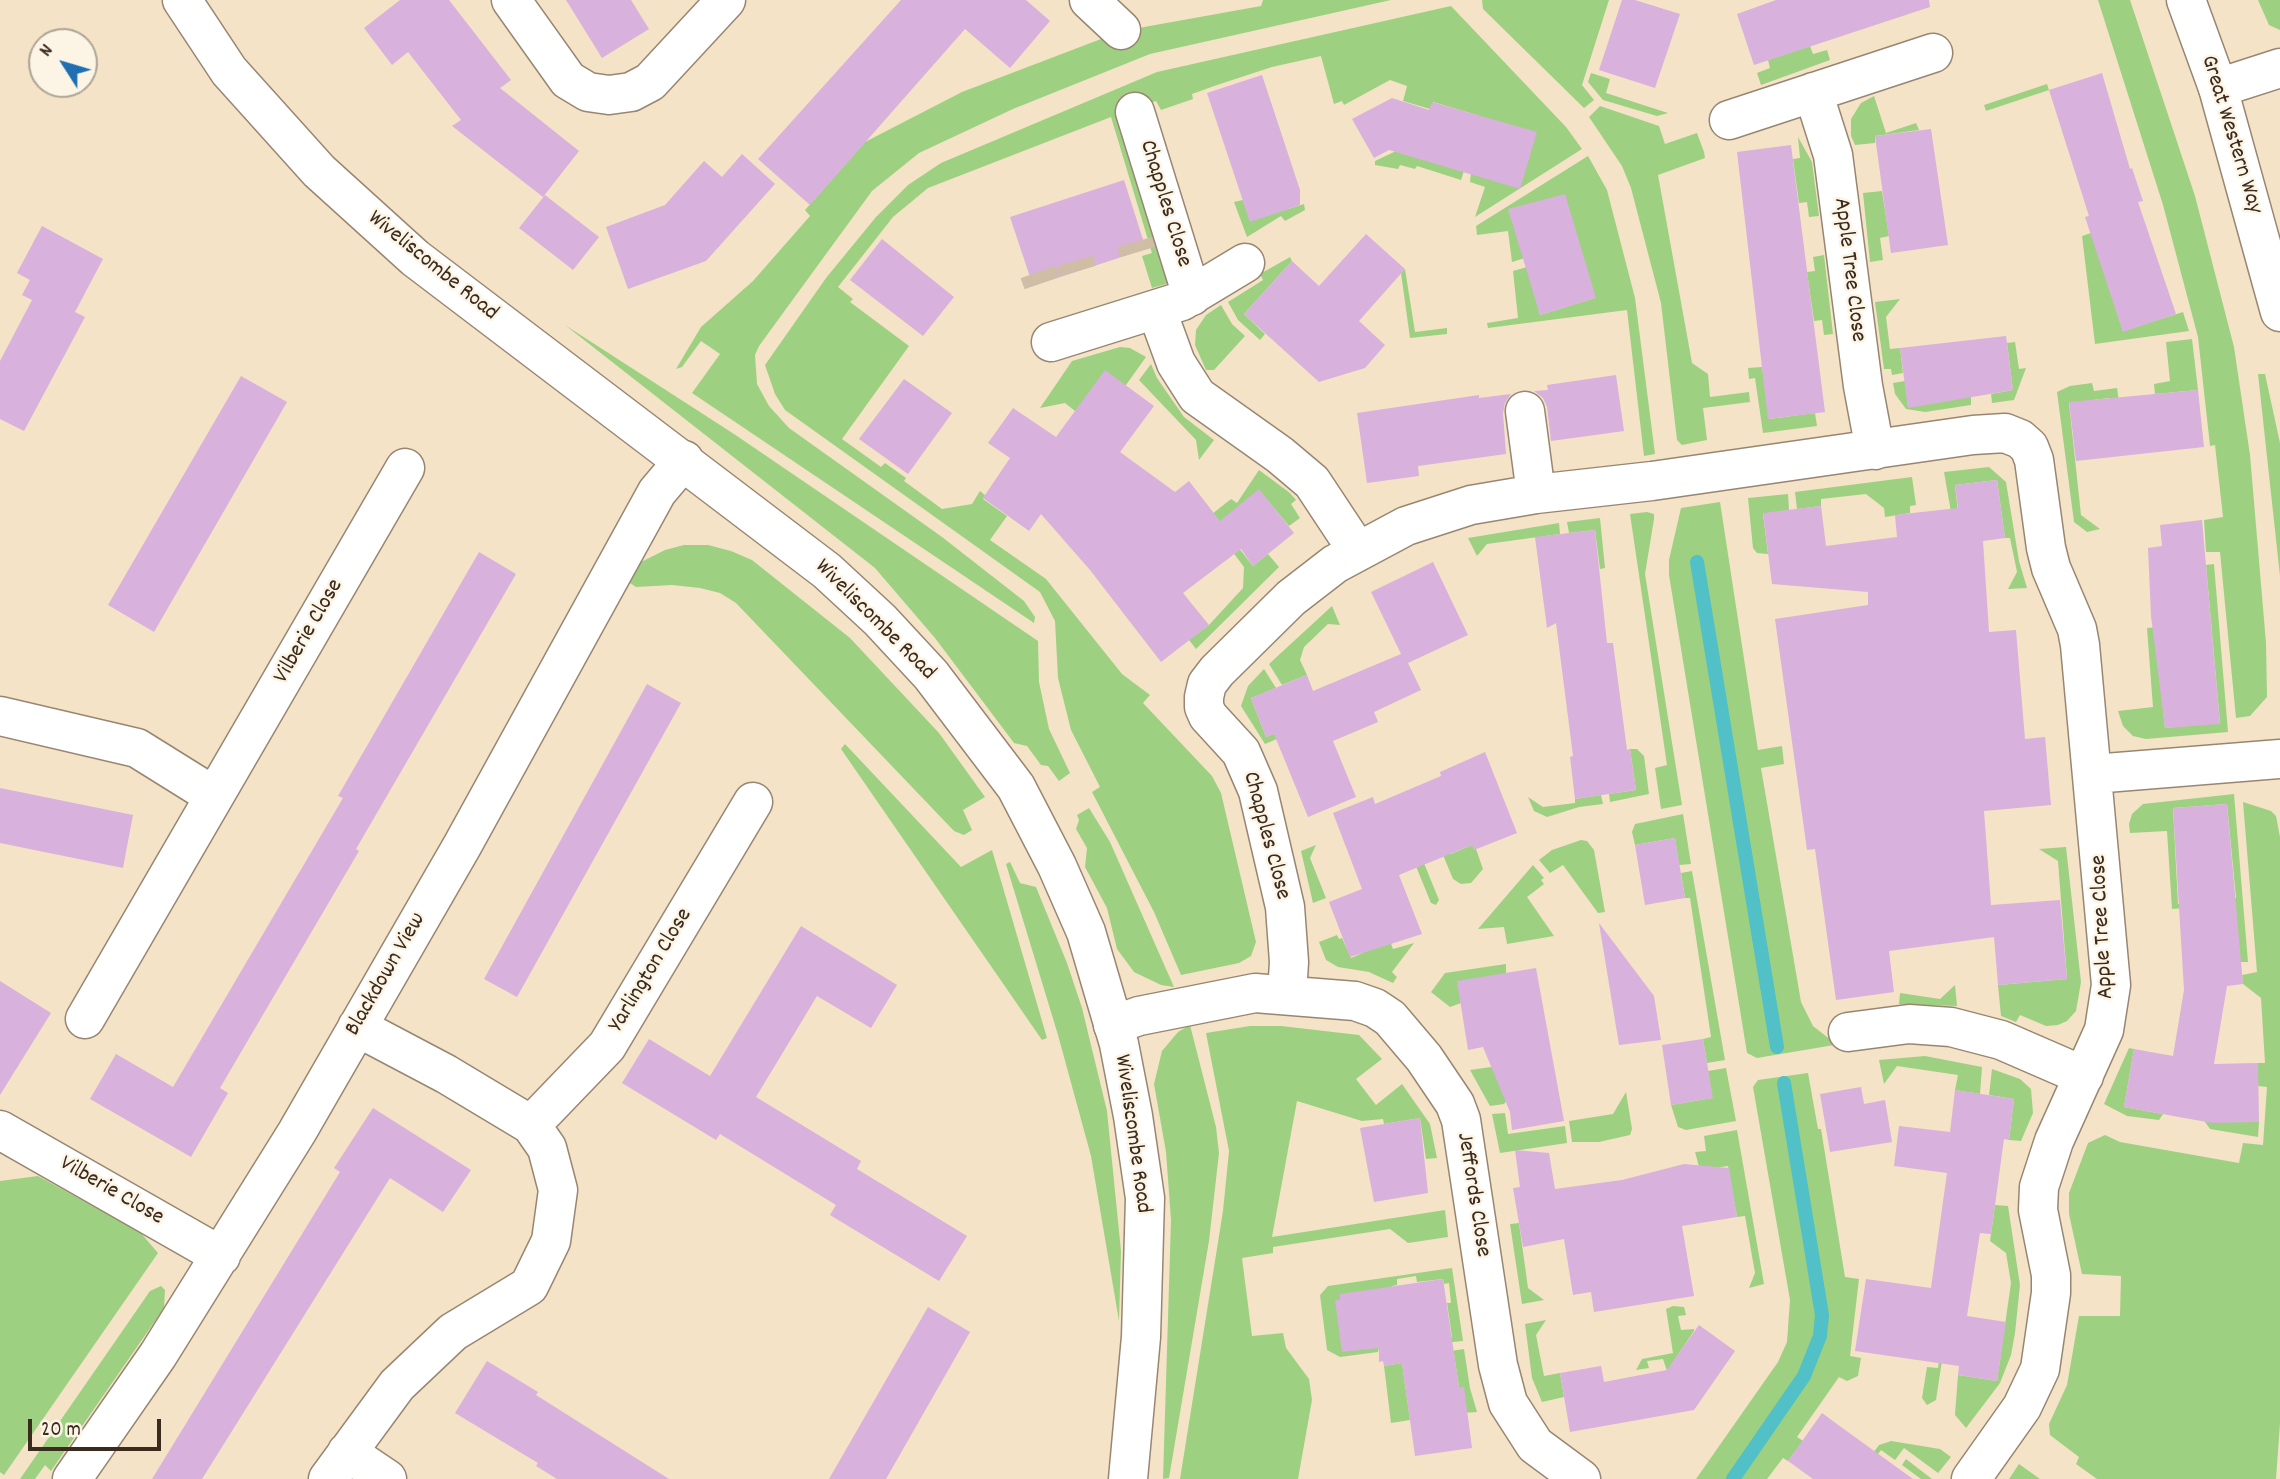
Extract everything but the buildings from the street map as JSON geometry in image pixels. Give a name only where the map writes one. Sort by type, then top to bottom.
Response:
[{"type":"street","name":"Wiveliscombe Road","points":[[182,0],[229,71],[319,171],[415,258],[827,571],[880,620],[931,675],[1016,787],[1057,866],[1086,932],[1113,1025],[1133,1116],[1145,1198],[1140,1336],[1128,1479]]},
{"type":"street","points":[[511,0],[568,80],[588,92],[609,95],[631,92],[650,82],[726,0]]},
{"type":"street","points":[[1088,0],[1121,30]]},
{"type":"street","name":"Great Western Way","points":[[2186,0],[2218,88],[2280,312]]},
{"type":"street","points":[[1729,120],[1933,53]]},
{"type":"street","points":[[2218,88],[2280,68]]},
{"type":"street","name":"Apple Tree Close","points":[[1813,92],[1833,155],[1861,376],[1875,450]]},
{"type":"street","name":"Chapples Close","points":[[1135,112],[1192,296]]},
{"type":"street","name":"Chapples Close","points":[[1051,342],[1157,311],[1192,296],[1245,263]]},
{"type":"street","points":[[1157,311],[1176,363],[1197,396],[1280,455],[1312,482],[1357,550]]},
{"type":"street","points":[[1525,411],[1536,494]]},
{"type":"street","name":"Apple Tree Close","points":[[1651,481],[2005,433],[2020,439],[2029,447],[2034,460],[2051,568],[2077,629],[2093,774],[2111,985],[2104,1030],[2054,1141],[2039,1187],[2038,1210],[2051,1284],[2040,1368],[2021,1407],[1971,1479]]},
{"type":"street","name":"Blackdown View","points":[[72,1479],[222,1256],[358,1027],[657,492],[684,460]]},
{"type":"street","name":"Vilberie Close","points":[[85,1018],[405,468]]},
{"type":"street","name":"Chapples Close","points":[[1287,994],[1289,962],[1285,907],[1258,791],[1241,752],[1208,716],[1204,707],[1207,684],[1291,598],[1357,550],[1423,518],[1536,494],[1651,481]]},
{"type":"street","points":[[0,716],[137,748],[215,796]]},
{"type":"street","points":[[2093,774],[2280,759]]},
{"type":"street","name":"Yarlington Close","points":[[531,1125],[607,1046],[753,802]]},
{"type":"street","name":"Jeffords Close","points":[[1113,1025],[1139,1016],[1255,993],[1355,1001],[1383,1013],[1418,1051],[1455,1104],[1467,1146],[1505,1394],[1515,1418],[1535,1445],[1581,1479]]},
{"type":"street","points":[[1848,1032],[1909,1024],[1951,1027],[2001,1040],[2084,1076]]},
{"type":"street","points":[[358,1027],[446,1074],[531,1125],[547,1148],[558,1189],[551,1241],[529,1286],[453,1332],[397,1385],[337,1465],[387,1479]]},
{"type":"street","name":"Vilberie Close","points":[[0,1130],[222,1256]]},
{"type":"green space","points":[[1263,0],[1391,0],[1150,54],[1013,109],[919,153],[872,191],[755,355],[757,384],[769,406],[789,428],[942,537],[1024,601],[1035,617],[1034,623],[692,393],[720,354],[701,341],[682,367],[676,369],[701,327],[753,281],[810,216],[805,210],[865,142],[962,92],[1122,31],[1261,6]]},
{"type":"green space","points":[[1482,0],[1609,0],[1582,85],[1594,100],[1584,108],[1483,9]]},
{"type":"green space","points":[[2098,0],[2130,0],[2195,196],[2234,347],[2250,455],[2266,643],[2267,697],[2250,716],[2236,718],[2220,552],[2206,552],[2204,520],[2223,517],[2215,445],[2210,446],[2198,337],[2163,205]]},
{"type":"green space","points":[[2258,0],[2280,0],[2280,30],[2269,25]]},
{"type":"green space","points":[[1451,6],[1566,127],[1582,149],[1475,217],[1485,187],[1470,182],[1477,115],[1433,102],[1430,109],[1403,101],[1407,86],[1390,80],[1344,105],[1342,101],[1334,104],[1321,56],[1272,67],[1217,85],[1192,94],[1193,99],[1161,110],[1156,101],[1116,116],[1173,282],[1152,288],[1142,256],[1152,253],[1111,117],[928,188],[893,217],[838,287],[853,299],[850,302],[909,346],[842,439],[881,467],[885,463],[942,509],[972,504],[980,491],[985,495],[983,499],[1007,516],[990,540],[1046,579],[1122,674],[1150,695],[1143,703],[1212,776],[1221,793],[1256,942],[1251,956],[1239,963],[1181,975],[1154,912],[1092,792],[1100,787],[1071,730],[1058,678],[1055,621],[1040,592],[785,410],[775,394],[765,365],[826,278],[876,217],[908,185],[941,163],[1157,72]]},
{"type":"green space","points":[[1810,46],[1813,54],[1827,50],[1830,60],[1761,85],[1757,73],[1770,68],[1768,60]]},
{"type":"green space","points":[[1591,73],[1610,79],[1606,93],[1668,113],[1657,116],[1603,100],[1588,82]]},
{"type":"green space","points":[[2047,84],[2049,90],[1986,111],[1984,105]]},
{"type":"green space","points":[[1874,96],[1886,133],[1916,123],[1919,130],[1875,136],[1875,143],[1855,145],[1851,136],[1851,119],[1861,103]]},
{"type":"green space","points":[[1600,106],[1659,126],[1665,144],[1697,133],[1704,152],[1705,158],[1658,175],[1692,363],[1708,374],[1710,397],[1749,392],[1750,402],[1703,408],[1707,440],[1682,445],[1677,440],[1661,303],[1631,188],[1622,166],[1589,117]]},
{"type":"green space","points":[[1798,137],[1812,162],[1819,216],[1809,217],[1807,202],[1799,203],[1793,159],[1800,158]]},
{"type":"green space","points":[[1396,151],[1464,171],[1461,180],[1417,166],[1415,169],[1400,165],[1398,169],[1375,165],[1375,161]]},
{"type":"green space","points":[[1588,156],[1607,190],[1635,298],[1655,454],[1644,456],[1627,310],[1488,328],[1487,323],[1518,318],[1513,271],[1527,267],[1540,315],[1595,298],[1582,254],[1509,211],[1525,258],[1512,262],[1508,231],[1477,235],[1476,226]]},
{"type":"green space","points":[[1882,191],[1889,236],[1880,238],[1883,260],[1870,262],[1863,193]]},
{"type":"green space","points":[[1243,200],[1250,221],[1304,204],[1305,210],[1285,221],[1281,216],[1247,237],[1234,202]]},
{"type":"green space","points":[[2091,233],[2123,331],[2183,312],[2189,331],[2095,344],[2082,236]]},
{"type":"green space","points":[[1824,255],[1833,334],[1824,335],[1822,320],[1814,321],[1807,272],[1815,271],[1813,257]]},
{"type":"green space","points":[[1290,257],[1292,261],[1244,314],[1265,334],[1260,340],[1238,320],[1228,302],[1263,280],[1260,274]]},
{"type":"green space","points":[[1405,269],[1415,332],[1447,328],[1447,334],[1410,338],[1401,273]]},
{"type":"green space","points":[[1900,299],[1886,317],[1890,349],[1900,348],[1903,373],[1892,375],[1891,369],[1884,369],[1875,302]]},
{"type":"green space","points":[[1221,305],[1232,324],[1245,336],[1214,370],[1206,370],[1195,345],[1196,330],[1206,315]]},
{"type":"green space","points":[[565,325],[734,434],[1038,641],[1039,682],[1049,729],[1070,773],[1059,781],[1048,766],[1041,765],[1027,746],[1014,743],[935,638],[875,568]]},
{"type":"green space","points":[[2192,339],[2198,390],[2155,394],[2154,384],[2170,381],[2166,342]]},
{"type":"green space","points":[[2015,342],[2019,369],[2026,368],[2014,400],[1992,403],[1991,394],[2013,390],[2007,343]]},
{"type":"green space","points":[[1120,347],[1130,348],[1146,357],[1126,385],[1075,411],[1065,403],[1040,408],[1072,361]]},
{"type":"green space","points":[[1151,364],[1157,378],[1184,417],[1214,440],[1199,460],[1196,440],[1139,380]]},
{"type":"green space","points":[[1762,367],[1769,419],[1815,413],[1817,426],[1763,433],[1755,378],[1749,379],[1748,368]]},
{"type":"green space","points":[[2258,374],[2265,374],[2280,443],[2280,576]]},
{"type":"green space","points":[[1905,381],[1908,407],[1971,396],[1971,405],[1925,412],[1906,409],[1895,394],[1893,383]]},
{"type":"green space","points":[[2092,383],[2094,391],[2117,388],[2120,409],[2111,410],[2109,398],[2069,403],[2081,515],[2100,529],[2087,532],[2074,522],[2057,392],[2070,386]]},
{"type":"green space","points":[[1989,467],[2006,482],[2019,561],[2027,588],[2008,589],[2017,572],[2010,538],[2005,538],[1997,480],[1955,485],[1958,512],[1951,512],[1944,472]]},
{"type":"green space","points":[[1259,470],[1296,500],[1291,504],[1300,518],[1289,526],[1259,490],[1219,523],[1253,566],[1268,554],[1279,567],[1196,649],[1189,640],[1209,625],[1243,588],[1244,567],[1207,518],[1231,499],[1237,503]]},
{"type":"green space","points":[[1912,477],[1916,505],[1910,506],[1910,513],[1885,517],[1884,508],[1866,494],[1821,499],[1821,506],[1797,509],[1795,492]]},
{"type":"green space","points":[[1788,494],[1789,510],[1763,514],[1768,554],[1757,553],[1753,548],[1748,498]]},
{"type":"green space","points":[[1720,502],[1758,750],[1782,746],[1784,764],[1761,768],[1801,1002],[1813,1026],[1827,1037],[1846,1043],[1757,1058],[1747,1053],[1669,575],[1669,560],[1681,508]]},
{"type":"green space","points":[[1630,514],[1654,514],[1654,519],[1645,574],[1682,805],[1661,809],[1655,768],[1667,765]]},
{"type":"green space","points":[[1600,518],[1605,568],[1600,569],[1595,530],[1569,533],[1567,522]]},
{"type":"green space","points":[[1559,523],[1560,534],[1487,544],[1477,556],[1468,538]]},
{"type":"green space","points":[[684,545],[708,545],[752,560],[850,638],[939,733],[985,797],[963,810],[972,830],[964,835],[954,831],[736,603],[720,593],[700,588],[672,585],[636,587],[624,579],[641,562],[665,550]]},
{"type":"green space","points":[[2214,564],[2228,732],[2146,739],[2133,736],[2123,726],[2118,711],[2153,707],[2147,628],[2159,627],[2155,632],[2165,728],[2220,723],[2206,565]]},
{"type":"green space","points":[[1332,606],[1340,625],[1328,624],[1304,647],[1300,660],[1307,675],[1282,685],[1269,664]]},
{"type":"green space","points":[[1264,669],[1276,688],[1251,698],[1266,737],[1322,714],[1324,719],[1265,744],[1241,706],[1248,686]]},
{"type":"green space","points":[[845,744],[961,867],[992,850],[1047,1038],[1042,1040],[841,749]]},
{"type":"green space","points":[[1630,749],[1637,749],[1644,756],[1649,794],[1610,802],[1609,794],[1636,790]]},
{"type":"green space","points":[[2234,794],[2248,962],[2240,962],[2230,899],[2236,898],[2227,804],[2173,808],[2178,904],[2185,904],[2185,908],[2172,909],[2167,831],[2130,833],[2129,824],[2132,814],[2143,804]]},
{"type":"green space","points":[[1601,795],[1603,804],[1579,807],[1547,817],[1534,811],[1528,797],[1543,807],[1575,803],[1575,799]]},
{"type":"green space","points":[[2243,802],[2271,811],[2276,816],[2280,837],[2280,1423],[2276,1479],[2097,1479],[2076,1464],[2079,1457],[2050,1435],[2049,1424],[2067,1385],[2079,1316],[2120,1316],[2121,1276],[2082,1274],[2069,1214],[2069,1193],[2088,1143],[2105,1135],[2120,1142],[2239,1163],[2243,1143],[2263,1145],[2267,1087],[2258,1086],[2258,1063],[2265,1063],[2261,998],[2243,984],[2242,975],[2257,972]]},
{"type":"green space","points":[[1089,808],[1110,842],[1174,987],[1161,985],[1134,972],[1117,949],[1107,908],[1085,867],[1087,848],[1076,829],[1079,820],[1077,815]]},
{"type":"green space","points":[[1683,814],[1691,864],[1679,865],[1675,838],[1635,845],[1632,832],[1635,824]]},
{"type":"green space","points":[[1440,829],[1451,854],[1472,845],[1476,849],[1483,869],[1471,883],[1461,884],[1453,879],[1433,831]]},
{"type":"green space","points":[[1412,834],[1439,900],[1436,905],[1431,903],[1404,837]]},
{"type":"green space","points":[[1581,840],[1587,841],[1594,850],[1605,912],[1598,913],[1563,865],[1550,873],[1539,860],[1552,850]]},
{"type":"green space","points":[[1316,845],[1310,858],[1326,898],[1313,903],[1301,851]]},
{"type":"green space","points":[[2066,847],[2081,982],[2076,1011],[2067,1021],[2058,1025],[2046,1026],[2020,1015],[2016,1022],[2001,1016],[1998,985],[2067,979],[2058,861],[2039,849]]},
{"type":"green space","points":[[1010,862],[1020,883],[1036,887],[1067,963],[1082,1008],[1107,1111],[1121,1251],[1119,1321],[1091,1156],[1058,1035],[1006,864]]},
{"type":"green space","points":[[1533,865],[1544,878],[1541,880],[1544,884],[1527,897],[1554,936],[1507,944],[1504,927],[1478,929]]},
{"type":"green space","points":[[1692,871],[1725,1060],[1707,1063],[1703,1039],[1711,1037],[1690,898],[1685,898],[1681,873]]},
{"type":"green space","points":[[1337,935],[1339,939],[1342,938],[1351,958],[1390,941],[1393,949],[1414,943],[1392,972],[1397,977],[1393,983],[1369,972],[1338,967],[1326,960],[1319,942]]},
{"type":"green space","points":[[1506,964],[1506,973],[1461,1003],[1450,1007],[1431,992],[1445,973]]},
{"type":"green space","points":[[1955,985],[1957,1006],[1899,1004],[1900,993],[1940,999]]},
{"type":"green space","points":[[1190,1025],[1216,1127],[1219,1153],[1209,1241],[1169,1478],[1163,1479],[1171,1220],[1166,1152],[1154,1084],[1162,1051],[1178,1032]]},
{"type":"green space","points":[[1250,1026],[1281,1026],[1359,1035],[1382,1059],[1356,1079],[1376,1105],[1402,1084],[1430,1124],[1437,1158],[1426,1159],[1420,1118],[1384,1124],[1383,1119],[1362,1121],[1297,1101],[1272,1237],[1445,1210],[1448,1237],[1408,1243],[1390,1229],[1273,1247],[1273,1253],[1242,1258],[1252,1336],[1283,1333],[1286,1348],[1309,1379],[1312,1400],[1298,1479],[1180,1479],[1223,1211],[1229,1151],[1206,1033]]},
{"type":"green space","points":[[2129,1048],[2134,1049],[2124,1107],[2163,1114],[2159,1120],[2127,1116],[2104,1104]]},
{"type":"green space","points":[[1925,1056],[1982,1067],[1980,1094],[1955,1090],[1958,1075],[1897,1066],[1884,1084],[1879,1060]]},
{"type":"green space","points":[[1539,1060],[1504,1104],[1490,1106],[1470,1070]]},
{"type":"green space","points":[[1726,1068],[1736,1121],[1686,1130],[1678,1127],[1671,1105],[1712,1098],[1708,1071]]},
{"type":"green space","points":[[1992,1069],[2020,1079],[2031,1089],[2033,1113],[2021,1141],[2009,1140],[2014,1099],[1989,1095]]},
{"type":"green space","points":[[1808,1073],[1818,1129],[1821,1129],[1845,1277],[1859,1279],[1850,1356],[1861,1358],[1858,1376],[1847,1381],[1839,1377],[1797,1437],[1803,1441],[1788,1461],[1783,1458],[1767,1479],[1696,1479],[1778,1362],[1787,1342],[1790,1300],[1753,1087],[1758,1080]]},
{"type":"green space","points":[[1626,1092],[1632,1129],[1630,1135],[1599,1142],[1572,1142],[1569,1121],[1613,1114]]},
{"type":"green space","points":[[1505,1113],[1508,1134],[1565,1126],[1567,1143],[1500,1153],[1492,1114]]},
{"type":"green space","points":[[2203,1119],[2259,1122],[2258,1137],[2210,1129]]},
{"type":"green space","points":[[1737,1130],[1764,1284],[1749,1288],[1755,1273],[1745,1216],[1737,1217],[1728,1166],[1700,1170],[1695,1152],[1706,1151],[1704,1136]]},
{"type":"green space","points":[[38,1176],[140,1232],[158,1253],[4,1475],[0,1472],[0,1181]]},
{"type":"green space","points":[[1995,1205],[2008,1206],[2020,1285],[2015,1333],[2011,1355],[2000,1383],[1966,1428],[1955,1415],[1958,1375],[1997,1381],[2011,1283],[2006,1253],[1990,1241]]},
{"type":"green space","points":[[1519,1223],[1528,1288],[1544,1300],[1522,1304],[1510,1224]]},
{"type":"green space","points":[[1452,1268],[1463,1341],[1443,1343],[1452,1337],[1447,1303],[1451,1303],[1449,1283],[1444,1284],[1443,1279],[1417,1282],[1416,1276],[1397,1279],[1397,1285],[1392,1286],[1378,1352],[1340,1357],[1327,1350],[1320,1295],[1328,1286]]},
{"type":"green space","points":[[161,1286],[165,1290],[164,1308],[51,1471],[45,1465],[35,1479],[20,1479],[150,1291]]},
{"type":"green space","points":[[1673,1306],[1684,1307],[1686,1315],[1678,1316],[1681,1330],[1694,1331],[1667,1371],[1663,1359],[1647,1361],[1649,1368],[1636,1370],[1642,1359],[1673,1353],[1666,1309]]},
{"type":"green space","points":[[1946,1307],[1950,1308],[1936,1400],[1927,1405],[1922,1398],[1927,1367],[1938,1368]]},
{"type":"green space","points":[[1546,1320],[1536,1335],[1544,1376],[1560,1373],[1564,1397],[1542,1402],[1532,1378],[1525,1324]]},
{"type":"green space","points":[[1464,1349],[1477,1412],[1462,1413],[1464,1387],[1459,1387],[1454,1354],[1444,1352]]},
{"type":"green space","points":[[1402,1363],[1410,1420],[1391,1423],[1384,1366]]},
{"type":"green space","points":[[1891,1441],[1940,1449],[1951,1457],[1938,1473],[1904,1448],[1895,1460],[1881,1450],[1860,1479],[1854,1479],[1879,1445]]},
{"type":"green space","points":[[1906,1459],[1932,1479],[1921,1479],[1902,1465]]},
{"type":"green space","points":[[2019,1464],[2040,1479],[2009,1479]]},
{"type":"waterway","points":[[1697,562],[1777,1047]]},
{"type":"waterway","points":[[1733,1479],[1804,1376],[1820,1336],[1822,1315],[1784,1083]]},
{"type":"tunnel","points":[[1135,242],[1138,252]]},
{"type":"tunnel","points":[[1075,261],[1078,271]]},
{"type":"tunnel","points":[[1038,272],[1042,283]]}]
